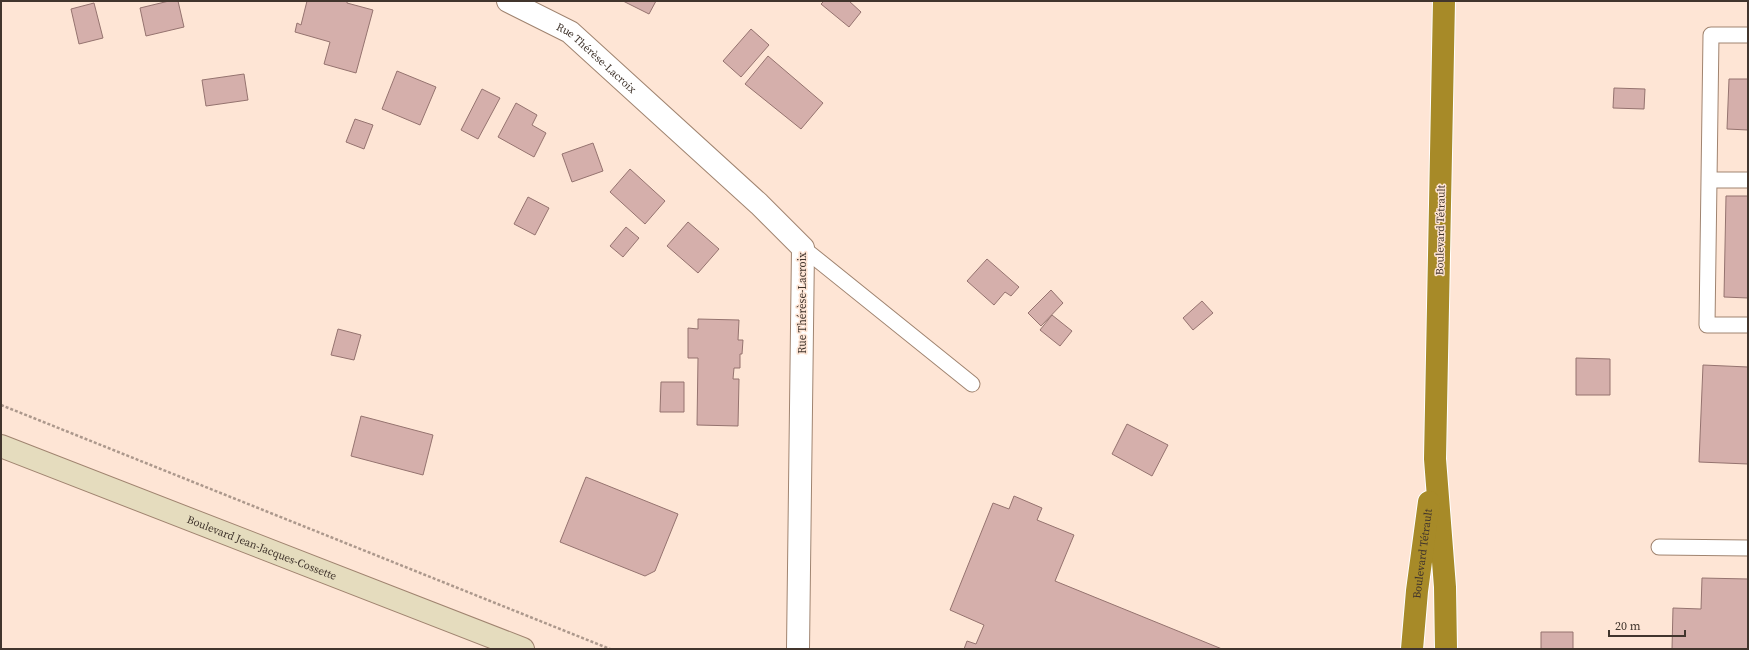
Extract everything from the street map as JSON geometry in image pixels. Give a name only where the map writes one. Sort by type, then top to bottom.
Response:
[{"type":"highway","name":"Boulevard Tétrault","points":[[1444,1],[1435,459],[1445,587],[1446,649]]},
{"type":"highway","name":"Boulevard Tétrault","points":[[1412,649],[1417,591],[1435,459]]},
{"type":"main road","name":"Boulevard Jean-Jacques-Cossette","points":[[1,446],[523,649]]},
{"type":"street","name":"Rue Thérèse-Lacroix","points":[[508,1],[570,32],[759,204],[804,248],[798,649]]},
{"type":"lane","points":[[1748,35],[1711,35],[1707,324],[1748,325]]},
{"type":"lane","points":[[1709,180],[1748,180]]},
{"type":"lane","points":[[804,248],[972,384]]},
{"type":"lane","points":[[1659,547],[1748,548]]},
{"type":"path","points":[[1,405],[610,649]]},
{"type":"building","points":[[169,1],[178,1],[184,27],[146,36],[140,8]]},
{"type":"building","points":[[307,1],[347,1],[347,3],[373,10],[356,73],[324,64],[330,42],[295,32],[297,23],[301,25]]},
{"type":"building","points":[[623,1],[656,1],[649,14]]},
{"type":"building","points":[[824,1],[849,1],[861,12],[849,27],[821,4]]},
{"type":"building","points":[[94,3],[103,38],[79,44],[71,9]]},
{"type":"building","points":[[751,29],[769,45],[741,77],[723,61]]},
{"type":"building","points":[[768,56],[823,103],[801,129],[745,84]]},
{"type":"building","points":[[397,71],[436,87],[420,125],[382,109]]},
{"type":"building","points":[[244,74],[248,100],[206,106],[202,80]]},
{"type":"building","points":[[1729,79],[1748,79],[1748,130],[1727,129]]},
{"type":"building","points":[[1614,88],[1645,89],[1644,109],[1613,108]]},
{"type":"building","points":[[482,89],[500,98],[478,139],[461,130]]},
{"type":"building","points":[[516,103],[537,115],[532,125],[546,133],[534,157],[498,137]]},
{"type":"building","points":[[355,119],[373,125],[364,149],[346,142]]},
{"type":"building","points":[[593,143],[603,171],[572,182],[562,154]]},
{"type":"building","points":[[630,169],[665,201],[645,224],[610,192]]},
{"type":"building","points":[[1726,196],[1748,196],[1748,298],[1724,297]]},
{"type":"building","points":[[528,197],[549,208],[535,235],[514,224]]},
{"type":"building","points":[[688,222],[719,249],[698,273],[667,246]]},
{"type":"building","points":[[626,227],[639,238],[623,257],[610,246]]},
{"type":"building","points":[[987,259],[1019,287],[1011,296],[1005,292],[994,305],[967,281]]},
{"type":"building","points":[[1051,290],[1063,303],[1041,326],[1028,313]]},
{"type":"building","points":[[1202,301],[1213,313],[1193,330],[1183,318]]},
{"type":"building","points":[[1052,315],[1072,331],[1060,346],[1040,330]]},
{"type":"building","points":[[698,319],[739,320],[738,340],[743,340],[742,354],[740,354],[740,368],[734,368],[733,379],[739,379],[738,426],[697,425],[698,358],[688,358],[688,328],[698,329]]},
{"type":"building","points":[[338,329],[361,335],[354,360],[331,355]]},
{"type":"building","points":[[1576,358],[1610,359],[1610,395],[1576,395]]},
{"type":"building","points":[[1703,365],[1748,367],[1748,464],[1699,462]]},
{"type":"building","points":[[661,382],[684,382],[684,412],[660,412]]},
{"type":"building","points":[[361,416],[433,435],[423,475],[351,456]]},
{"type":"building","points":[[1127,424],[1168,445],[1152,476],[1112,454]]},
{"type":"building","points":[[586,477],[678,514],[655,571],[645,576],[560,542]]},
{"type":"building","points":[[1014,496],[1042,508],[1037,520],[1074,535],[1055,581],[1222,649],[964,649],[967,641],[976,644],[984,625],[950,610],[993,503],[1009,509]]},
{"type":"building","points":[[1702,578],[1748,579],[1748,649],[1672,649],[1673,608],[1701,609]]},
{"type":"building","points":[[1541,632],[1573,632],[1573,649],[1541,649]]}]
